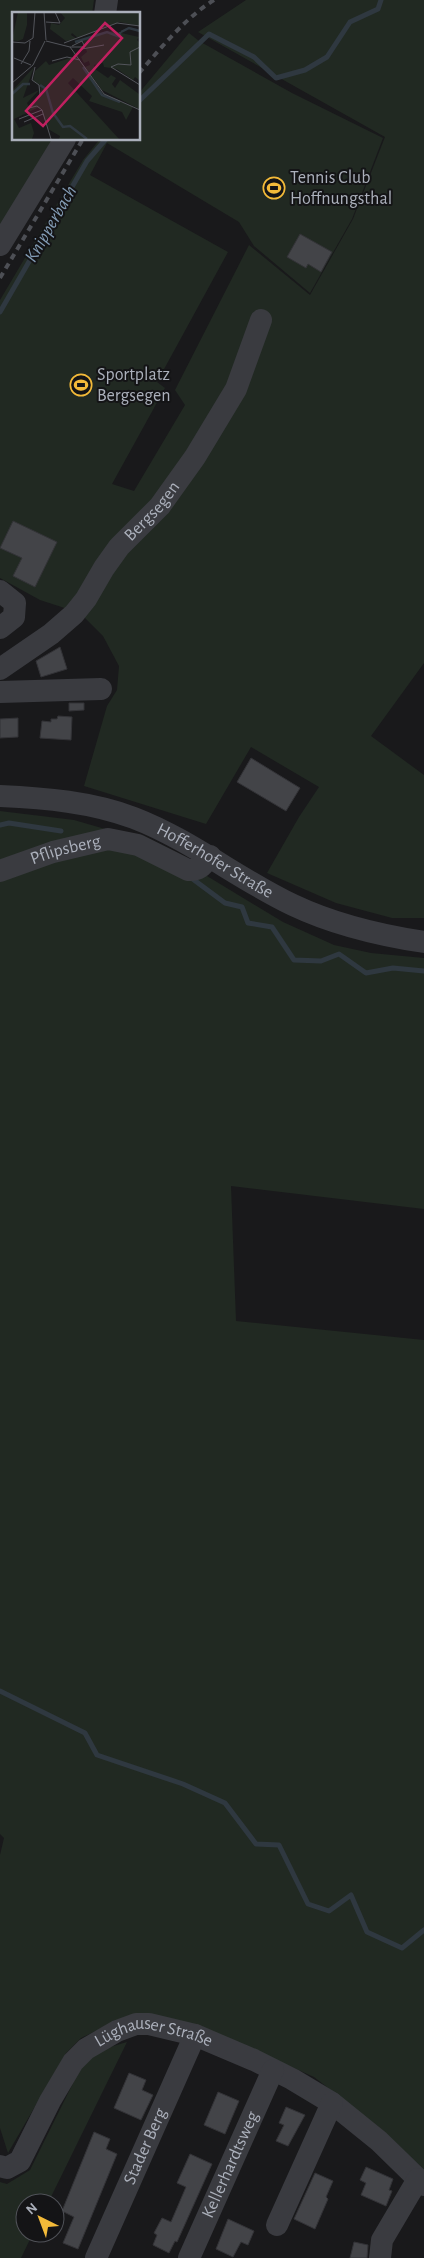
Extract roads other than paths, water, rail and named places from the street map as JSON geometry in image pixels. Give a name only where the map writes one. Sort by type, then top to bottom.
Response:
[{"type":"street","points":[[0,245],[65,140]]},
{"type":"street","name":"Bergsegen","points":[[0,669],[51,634],[74,614],[86,599],[119,547],[160,506],[195,457],[236,389],[261,320]]},
{"type":"street","points":[[0,591],[15,604],[14,617],[0,628]]},
{"type":"street","points":[[0,692],[101,689]]},
{"type":"street","name":"Hofferhofer Straße","points":[[0,796],[38,798],[88,805],[132,817],[170,833],[292,905],[319,917],[367,932],[424,942]]},
{"type":"street","name":"Pflipsberg","points":[[0,871],[53,852],[108,839],[138,845],[188,870],[195,871],[202,867],[210,856]]},
{"type":"street","name":"Lüghauser Straße","points":[[0,2166],[7,2168],[20,2161],[50,2101],[73,2062],[86,2050],[117,2031],[136,2024],[149,2024],[196,2035],[254,2060],[292,2079],[332,2103],[379,2141],[421,2182],[382,2240],[380,2258]]},
{"type":"street","name":"Stader Berg","points":[[96,2258],[196,2035]]},
{"type":"street","name":"Kellerhardtsweg","points":[[189,2258],[273,2070]]},
{"type":"street","points":[[277,2225],[332,2103]]},
{"type":"waterway","name":"Knipperbach","points":[[140,100],[209,34],[254,57],[276,78],[305,70],[327,57],[350,22],[378,9],[381,0]]},
{"type":"waterway","name":"Knipperbach","points":[[0,312],[87,161],[105,140]]},
{"type":"waterway","points":[[0,825],[9,823],[61,831]]},
{"type":"waterway","points":[[190,877],[225,903],[242,907],[248,923],[272,927],[294,960],[321,961],[339,954],[366,973],[393,968],[424,971]]},
{"type":"waterway","points":[[0,1691],[85,1733],[97,1755],[183,1784],[225,1803],[256,1844],[279,1845],[308,1904],[329,1911],[351,1895],[367,1932],[402,1948],[424,1930]]},
{"type":"railway","points":[[140,72],[183,24],[214,0]]},
{"type":"railway","points":[[0,278],[82,140]]},
{"type":"place","name":"Tennis Club Hoffnungsthal","points":[[274,188]]},
{"type":"place","name":"Sportplatz Bergsegen","points":[[81,385]]}]
